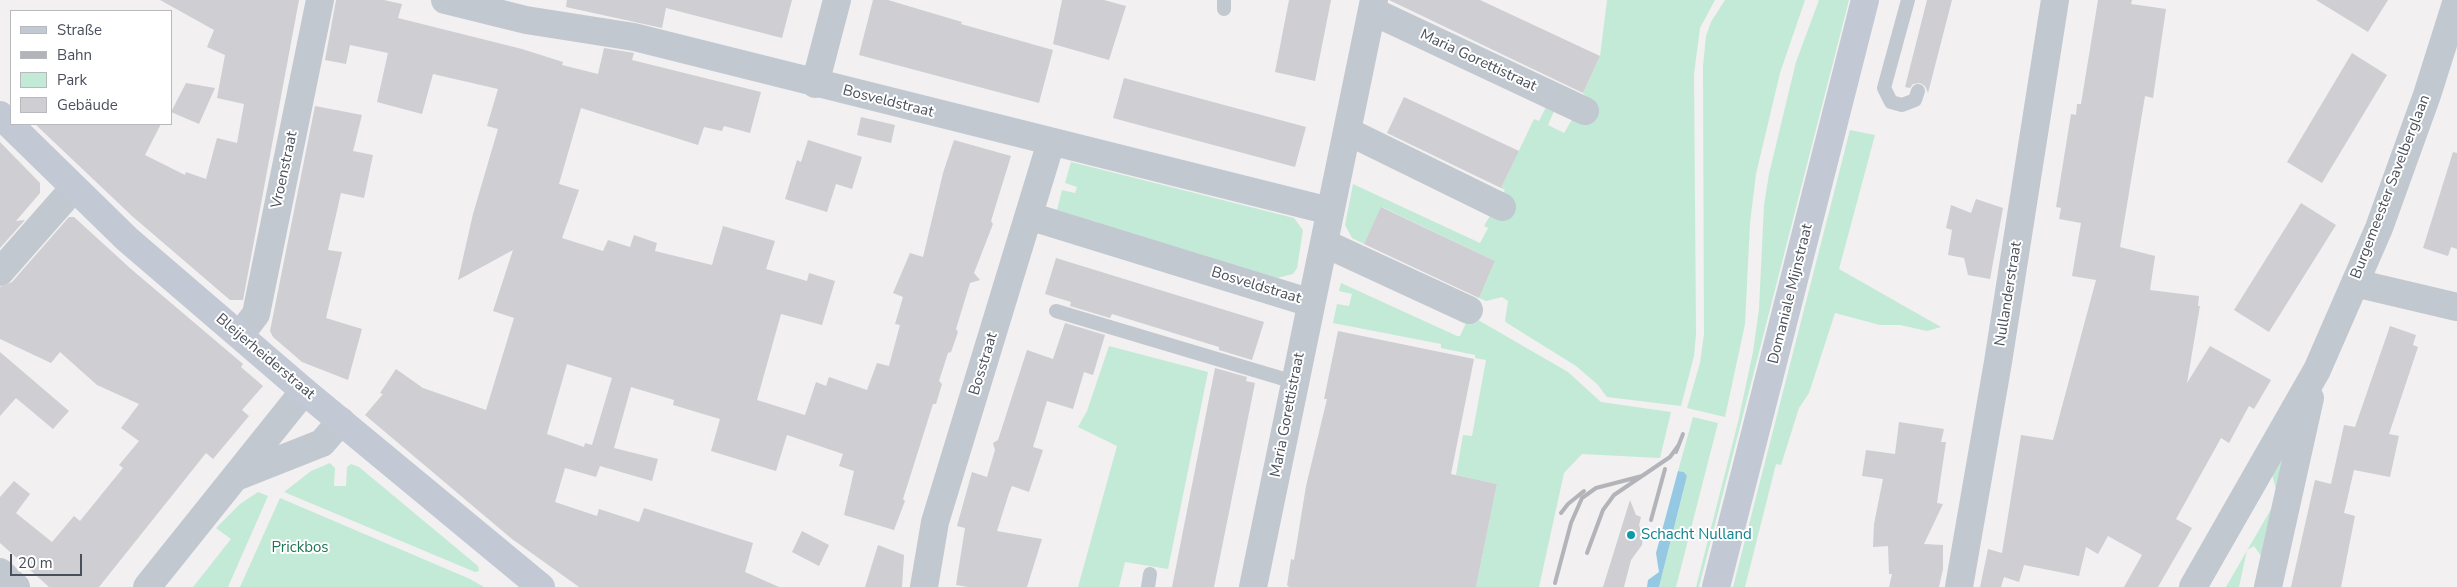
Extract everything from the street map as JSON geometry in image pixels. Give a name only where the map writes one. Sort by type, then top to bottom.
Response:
[{"type":"street","name":"Vroenstraat","points":[[240,335],[256,314],[320,0]]},
{"type":"street","name":"Bosveldstraat","points":[[445,0],[526,20],[634,37],[815,84],[1330,211]]},
{"type":"street","points":[[815,84],[837,0]]},
{"type":"street","name":"Domaniale Mijnstraat","points":[[1716,587],[1865,0]]},
{"type":"street","name":"Nullanderstraat","points":[[1959,587],[1998,362],[2055,0]]},
{"type":"street","name":"Maria Gorettistraat","points":[[1253,587],[1373,5],[1585,111]]},
{"type":"street","name":"Burgemeester Savelberglaan","points":[[2193,587],[2316,370],[2355,283],[2403,163],[2455,16]]},
{"type":"street","name":"Bleijerheiderstraat","points":[[0,115],[73,189],[127,239],[304,390],[541,587]]},
{"type":"street","points":[[1348,131],[1502,208]]},
{"type":"street","name":"Bosstraat","points":[[924,587],[935,522],[1051,142]]},
{"type":"street","points":[[0,272],[73,189]]},
{"type":"street","name":"Bosveldstraat","points":[[1029,216],[1311,303]]},
{"type":"street","points":[[1324,243],[1469,310]]},
{"type":"street","points":[[2355,283],[2457,306]]},
{"type":"street","name":"Burgemeester Savelberglaan","points":[[2268,587],[2316,370]]},
{"type":"street","points":[[147,587],[304,390]]},
{"type":"street","points":[[234,478],[322,443],[341,421]]},
{"type":"street","points":[[0,572],[16,587]]},
{"type":"lane","points":[[1908,0],[1884,88],[1890,102],[1902,105],[1915,100],[1918,91]]},
{"type":"lane","points":[[1056,311],[1294,382]]},
{"type":"green space","points":[[1607,0],[1715,0],[1700,28],[1694,74],[1696,334],[1694,356],[1681,406],[1607,397],[1597,384],[1576,366],[1507,323],[1505,321],[1508,301],[1502,297],[1486,301],[1479,298],[1495,261],[1382,207],[1364,244],[1352,238],[1345,225],[1353,184],[1480,243],[1488,228],[1484,226],[1505,190],[1501,188],[1534,119],[1539,121],[1547,105],[1555,109],[1548,125],[1564,133],[1586,96],[1583,93],[1600,56]]},
{"type":"green space","points":[[1725,0],[1805,0],[1780,73],[1756,174],[1750,223],[1745,324],[1725,417],[1687,408],[1700,363],[1704,334],[1703,66],[1706,36],[1711,22]]},
{"type":"green space","points":[[1819,0],[1849,0],[1699,587],[1696,587],[1738,422],[1753,352],[1759,309],[1764,205],[1769,174],[1796,62]]},
{"type":"green space","points":[[1850,130],[1875,135],[1839,269],[1941,327],[1927,331],[1900,325],[1880,325],[1835,313],[1809,393],[1799,408],[1781,465],[1776,464],[1745,587],[1733,587]]},
{"type":"green space","points":[[1071,162],[1294,218],[1303,230],[1297,268],[1293,274],[1277,278],[1057,210],[1062,190],[1075,193],[1077,187],[1065,183]]},
{"type":"green space","points":[[1341,283],[1457,336],[1460,336],[1467,321],[1473,317],[1568,372],[1601,402],[1671,412],[1660,458],[1582,454],[1564,473],[1539,587],[1476,587],[1497,484],[1456,475],[1463,435],[1472,436],[1486,360],[1475,358],[1475,355],[1441,348],[1441,344],[1333,323],[1337,304],[1349,306],[1352,294],[1339,291]]},
{"type":"green space","points":[[1109,346],[1208,372],[1168,569],[1125,562],[1119,587],[1078,587],[1117,446],[1078,427],[1087,411]]},
{"type":"green space","points":[[1693,417],[1718,423],[1676,587],[1659,587],[1687,476],[1684,472],[1678,471]]},
{"type":"green space","points":[[2282,452],[2291,459],[2267,564],[2254,546],[2248,550],[2278,497],[2270,467]]},
{"type":"green space","points":[[330,463],[335,468],[334,486],[346,486],[347,467],[351,464],[359,467],[478,566],[479,571],[475,572],[284,492],[311,471]]},
{"type":"green space","points":[[258,492],[268,496],[228,587],[193,587],[231,539],[216,528],[240,504]]},
{"type":"green space","name":"Prickbos","points":[[280,498],[470,579],[484,587],[240,587]]},
{"type":"green space","points":[[2247,551],[2239,587],[2226,587]]},
{"type":"water","points":[[1678,471],[1684,472],[1687,476],[1659,587],[1647,587],[1648,580],[1659,572],[1656,553]]},
{"type":"building","points":[[160,0],[299,0],[243,300],[230,300],[132,216],[36,125],[160,125],[145,155],[185,175],[186,172],[206,179],[217,138],[237,143],[244,104],[217,98],[225,55],[207,47],[214,30]]},
{"type":"building","points":[[336,0],[384,0],[402,4],[398,18],[522,49],[563,62],[562,65],[598,74],[604,48],[634,53],[632,60],[761,92],[750,133],[724,126],[722,131],[704,127],[698,145],[581,108],[559,184],[579,190],[562,238],[603,251],[608,240],[630,247],[634,235],[657,243],[655,251],[712,265],[723,226],[775,241],[766,269],[807,281],[809,273],[835,281],[822,325],[781,314],[757,400],[805,415],[816,382],[826,386],[829,377],[867,390],[877,363],[889,366],[900,325],[895,324],[903,297],[893,293],[910,253],[923,257],[943,173],[954,140],[1011,156],[991,221],[993,224],[974,273],[980,280],[970,283],[956,329],[958,332],[951,352],[948,353],[939,381],[942,384],[936,404],[933,404],[903,499],[905,501],[894,530],[844,515],[854,471],[839,466],[843,454],[787,435],[776,471],[711,451],[720,419],[673,405],[674,400],[631,387],[614,448],[658,459],[652,481],[600,466],[596,477],[565,468],[555,502],[597,516],[599,509],[639,522],[644,508],[753,543],[745,572],[779,587],[579,587],[512,539],[365,415],[383,394],[380,393],[396,369],[423,388],[486,410],[514,318],[493,311],[513,250],[458,280],[473,214],[498,129],[487,126],[498,89],[433,74],[422,114],[377,102],[388,53],[350,45],[346,64],[325,60]],"holes":[[[567,364],[612,378],[592,445],[585,443],[584,447],[547,434]]]},
{"type":"building","points":[[567,0],[792,0],[782,38],[666,8],[662,28],[566,7]]},
{"type":"building","points":[[873,0],[888,0],[962,22],[961,24],[1053,50],[1039,103],[859,55]]},
{"type":"building","points":[[1062,0],[1104,0],[1126,6],[1109,60],[1053,44]]},
{"type":"building","points":[[1289,0],[1331,0],[1315,81],[1275,72]]},
{"type":"building","points":[[1389,0],[1480,0],[1600,56],[1583,93]]},
{"type":"building","points":[[1927,0],[1952,0],[1928,93],[1925,86],[1920,83],[1913,84],[1910,88],[1905,87]]},
{"type":"building","points":[[2098,0],[2132,0],[2131,4],[2166,9],[2153,98],[2145,96],[2120,247],[2155,256],[2150,290],[2199,296],[2198,306],[2200,306],[2187,383],[2210,346],[2271,380],[2254,409],[2249,406],[2229,443],[2221,438],[2176,519],[2192,528],[2158,587],[2124,587],[2142,555],[2108,536],[2098,554],[2086,547],[2079,576],[2024,565],[2019,582],[2004,577],[2001,587],[1980,587],[1988,549],[2002,553],[2021,435],[2053,440],[2096,280],[2072,276],[2081,223],[2059,219],[2061,208],[2056,207],[2071,114],[2076,115],[2077,104],[2081,104]]},
{"type":"building","points":[[2316,0],[2388,0],[2368,32]]},
{"type":"building","points":[[2352,53],[2387,75],[2322,183],[2287,162]]},
{"type":"building","points":[[1124,78],[1306,127],[1295,167],[1113,118]]},
{"type":"building","points":[[186,83],[215,88],[199,124],[172,112]]},
{"type":"building","points":[[1404,97],[1519,151],[1501,188],[1387,133]]},
{"type":"building","points":[[315,106],[362,115],[353,151],[373,155],[364,198],[341,193],[328,250],[342,252],[326,318],[362,329],[348,380],[302,362],[273,337],[270,331]]},
{"type":"building","points":[[861,117],[895,125],[891,143],[857,135]]},
{"type":"building","points":[[808,140],[862,157],[852,189],[836,184],[827,212],[785,199],[797,160],[801,162]]},
{"type":"building","points":[[0,142],[40,183],[40,193],[16,221],[25,220],[0,248]]},
{"type":"building","points":[[2453,152],[2457,153],[2457,249],[2451,247],[2448,256],[2423,248]]},
{"type":"building","points":[[1976,199],[2003,208],[1990,279],[1968,275],[1964,258],[1948,255],[1952,230],[1946,228],[1951,205],[1971,213]]},
{"type":"building","points":[[2301,203],[2336,225],[2269,332],[2234,310]]},
{"type":"building","points":[[1381,207],[1495,261],[1479,298],[1364,244]]},
{"type":"building","points":[[69,217],[74,217],[131,269],[243,364],[241,367],[263,386],[242,410],[249,416],[213,459],[206,453],[99,587],[49,587],[0,543],[0,497],[14,481],[30,494],[16,513],[52,542],[74,516],[80,521],[123,468],[119,465],[139,441],[121,428],[139,404],[97,385],[60,352],[51,363],[0,339],[0,287],[12,282]]},
{"type":"building","points":[[1056,258],[1264,322],[1252,360],[1219,350],[1219,347],[1112,314],[1110,318],[1070,306],[1071,302],[1045,294]]},
{"type":"building","points":[[1065,323],[1105,335],[1093,375],[1084,372],[1073,409],[1047,401],[1033,447],[1043,450],[1029,492],[1012,486],[997,531],[1042,539],[1027,587],[968,587],[956,585],[965,528],[957,526],[972,472],[987,477],[995,450],[993,443],[998,440],[1027,350],[1053,359]]},
{"type":"building","points":[[2390,326],[2416,335],[2413,345],[2418,347],[2389,434],[2399,436],[2390,477],[2354,470],[2344,513],[2355,516],[2341,587],[2291,587],[2315,480],[2331,484],[2344,425],[2355,427]]},
{"type":"building","points":[[1338,331],[1474,359],[1451,474],[1497,484],[1476,587],[1289,587],[1287,585],[1291,559],[1294,560],[1306,486],[1327,399],[1324,399]]},
{"type":"building","points":[[0,352],[69,411],[53,429],[16,398],[0,416]]},
{"type":"building","points":[[1215,368],[1247,377],[1246,381],[1255,383],[1214,587],[1172,587]]},
{"type":"building","points":[[1899,422],[1944,429],[1941,442],[1946,442],[1937,503],[1943,504],[1924,544],[1943,545],[1943,569],[1939,587],[1889,587],[1892,574],[1889,574],[1888,546],[1873,547],[1874,524],[1883,479],[1862,476],[1866,450],[1895,454]]},
{"type":"building","name":"Schacht Nulland","points":[[1630,500],[1636,515],[1641,517],[1639,525],[1643,537],[1642,545],[1631,560],[1624,587],[1603,587]]},
{"type":"building","points":[[802,531],[829,545],[819,566],[792,552]]},
{"type":"building","points":[[878,545],[904,555],[902,587],[865,587]]},
{"type":"railway","points":[[1676,452],[1683,434]]},
{"type":"railway","points":[[1587,553],[1603,510],[1614,495],[1670,457],[1678,446]]},
{"type":"railway","points":[[1651,520],[1665,469]]},
{"type":"railway","points":[[1555,583],[1571,523],[1582,498],[1596,488],[1642,476]]},
{"type":"railway","points":[[1561,513],[1568,504],[1584,491]]},
{"type":"place","name":"Schacht Nulland","points":[[1631,535]]}]
